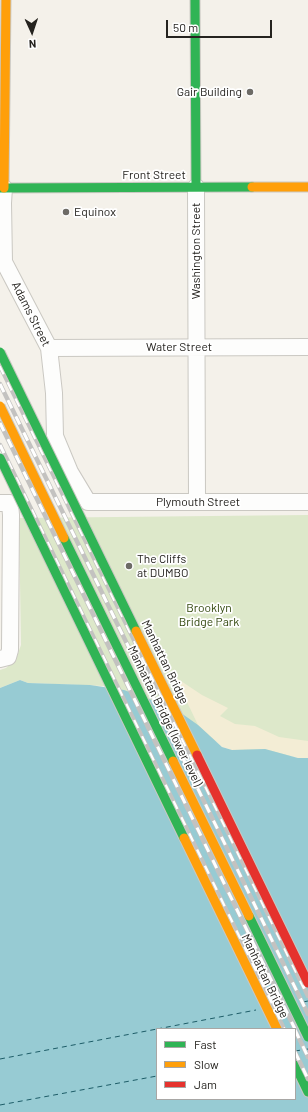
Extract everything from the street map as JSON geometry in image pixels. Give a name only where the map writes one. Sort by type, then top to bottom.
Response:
[{"type":"main road","name":"Adams Street","points":[[2,188],[6,0]]},
{"type":"main road","name":"Washington Street","points":[[195,0],[196,188]]},
{"type":"main road","name":"Front Street","points":[[2,188],[308,187]]},
{"type":"main road","name":"Manhattan Bridge","points":[[0,352],[308,983]]},
{"type":"main road","name":"Manhattan Bridge (lower level)","points":[[0,406],[308,1037]]},
{"type":"main road","name":"Manhattan Bridge","points":[[0,458],[277,1028]]},
{"type":"main road","points":[[296,1067],[308,1092]]},
{"type":"street","name":"Adams Street","points":[[2,188],[4,262],[49,348],[54,393],[55,436],[70,472],[88,502]]},
{"type":"street","name":"Washington Street","points":[[196,188],[197,502]]},
{"type":"street","name":"Water Street","points":[[49,348],[308,347]]},
{"type":"street","name":"Plymouth Street","points":[[88,502],[308,502]]},
{"type":"street","points":[[4,658],[10,645],[5,503]]},
{"type":"green space","name":"Brooklyn Bridge Park","points":[[308,515],[308,758],[232,750],[104,686],[28,683],[20,680],[0,688],[0,670],[6,668],[16,659],[21,645],[19,518]]},
{"type":"sand","points":[[175,677],[202,695],[228,708],[220,716],[235,724],[255,726],[279,737],[308,741],[308,758],[298,758],[265,749],[232,750],[222,747],[198,725]]},
{"type":"water","points":[[20,680],[28,683],[90,685],[124,690],[174,708],[198,725],[222,747],[232,750],[265,749],[298,758],[308,758],[308,1112],[0,1112],[0,688]]},
{"type":"ferry route","points":[[303,1002],[308,1001]]},
{"type":"ferry route","points":[[162,1028],[256,1010]]},
{"type":"ferry route","points":[[0,1059],[156,1029]]},
{"type":"ferry route","points":[[296,1051],[308,1049]]},
{"type":"ferry route","points":[[0,1105],[156,1076]]},
{"type":"railway","points":[[0,366],[308,996]]},
{"type":"railway","points":[[0,384],[308,1014]]},
{"type":"railway","points":[[0,423],[295,1028]]},
{"type":"railway","points":[[0,445],[284,1028]]},
{"type":"railway","points":[[296,1032],[308,1057]]},
{"type":"railway","points":[[296,1054],[308,1079]]},
{"type":"traffic: fast","points":[[195,0],[196,187]]},
{"type":"traffic: fast","points":[[0,188],[252,187]]},
{"type":"traffic: fast","points":[[0,352],[136,631]]},
{"type":"traffic: fast","points":[[0,458],[184,838]]},
{"type":"traffic: fast","points":[[64,538],[173,761]]},
{"type":"traffic: fast","points":[[249,916],[308,1037]]},
{"type":"traffic: fast","points":[[296,1067],[308,1092]]},
{"type":"traffic: slow","points":[[4,188],[6,0]]},
{"type":"traffic: slow","points":[[252,187],[308,187]]},
{"type":"traffic: slow","points":[[0,406],[64,538]]},
{"type":"traffic: slow","points":[[136,631],[197,755]]},
{"type":"traffic: slow","points":[[173,761],[249,916]]},
{"type":"traffic: slow","points":[[184,838],[277,1028]]},
{"type":"traffic: jam","points":[[197,755],[308,983]]},
{"type":"place","name":"Gair Building","points":[[250,92]]},
{"type":"place","name":"Equinox","points":[[66,212]]},
{"type":"place","name":"The Cliffs at DUMBO","points":[[129,566]]}]
